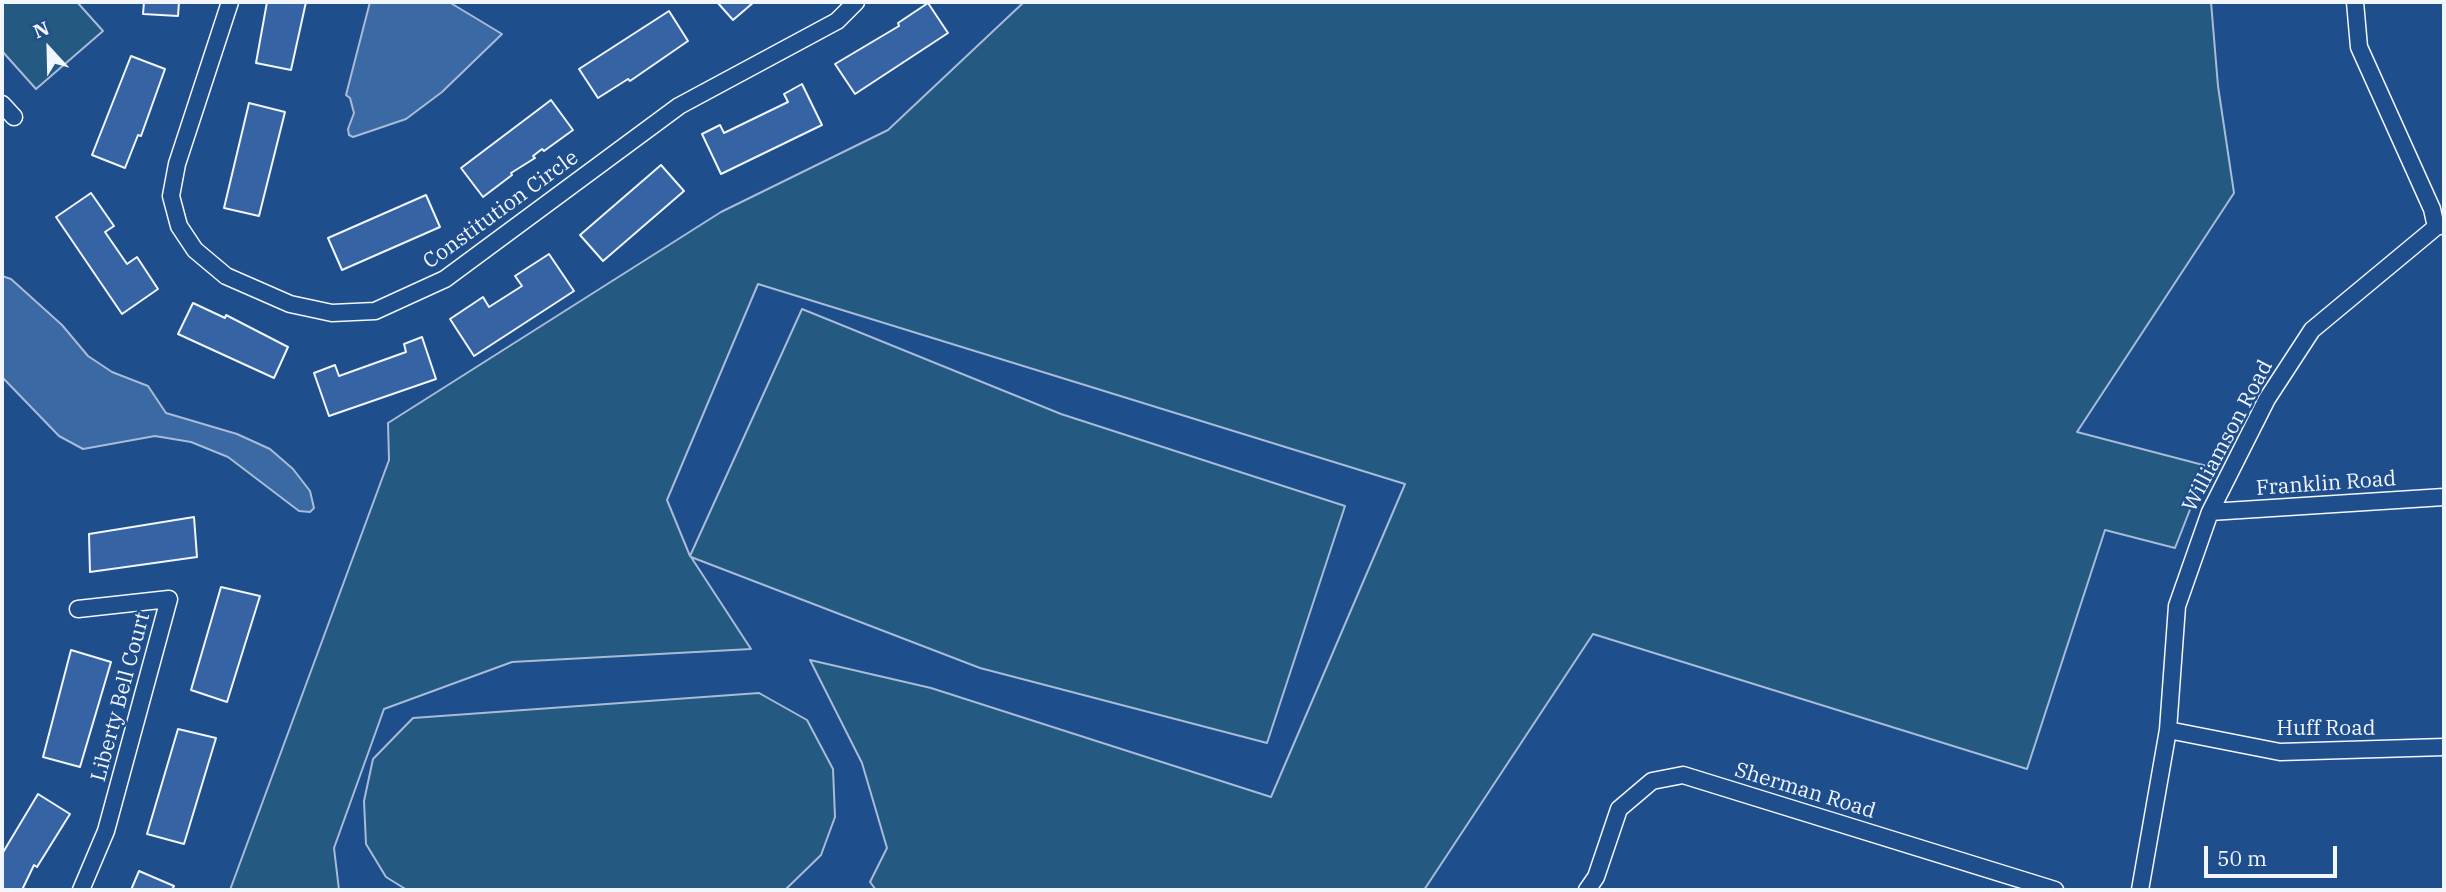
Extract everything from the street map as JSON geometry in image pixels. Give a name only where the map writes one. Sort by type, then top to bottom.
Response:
[{"type":"street","name":"Constitution Circle","points":[[230,2],[177,164],[172,196],[179,226],[195,250],[226,276],[290,304],[332,313],[374,312],[445,279],[679,106],[837,21],[856,2]]},
{"type":"street","points":[[2355,2],[2360,47],[2440,226]]},
{"type":"street","points":[[2,104],[14,117]]},
{"type":"street","name":"Williamson Road","points":[[2140,890],[2168,730],[2177,606],[2210,512],[2267,399],[2312,330],[2440,226]]},
{"type":"street","name":"Franklin Road","points":[[2210,512],[2444,497]]},
{"type":"street","name":"Liberty Bell Court","points":[[78,609],[169,599],[106,831],[81,890]]},
{"type":"street","name":"Huff Road","points":[[2168,730],[2280,752],[2444,747]]},
{"type":"street","name":"Sherman Road","points":[[1591,884],[1619,809],[1652,781],[1683,775],[2055,890]]},
{"type":"shaded area","points":[[2,2],[77,2],[103,31],[36,89],[2,51]]},
{"type":"shaded area","points":[[370,2],[449,2],[502,34],[442,92],[406,119],[353,137],[349,135],[348,129],[354,113],[350,98],[346,95]]},
{"type":"shaded area","points":[[1024,2],[2211,2],[2218,86],[2234,193],[2077,432],[2207,466],[2175,548],[2105,530],[2027,769],[1593,634],[1424,890],[876,890],[870,882],[887,848],[862,763],[810,660],[931,688],[1271,797],[1405,484],[758,284],[667,500],[690,556],[802,309],[1061,414],[1345,506],[1267,743],[980,668],[691,557],[751,649],[512,662],[384,709],[334,848],[339,890],[230,890],[389,460],[388,423],[721,212],[888,130]]},
{"type":"shaded area","points":[[2,276],[11,279],[62,325],[88,356],[112,372],[148,386],[166,413],[237,434],[270,449],[293,469],[310,491],[314,508],[310,512],[299,511],[228,457],[191,442],[155,436],[83,449],[59,436],[2,377]]},
{"type":"shaded area","points":[[759,693],[807,720],[833,769],[835,817],[821,855],[785,890],[407,890],[386,877],[366,844],[364,801],[373,759],[413,718]]},
{"type":"building","points":[[144,2],[179,2],[178,16],[143,14]]},
{"type":"building","points":[[267,2],[306,2],[291,70],[256,63]]},
{"type":"building","points":[[717,2],[754,2],[733,20]]},
{"type":"building","points":[[928,3],[948,33],[855,94],[835,64],[899,26],[898,23]]},
{"type":"building","points":[[669,11],[688,41],[630,81],[628,79],[598,98],[579,69]]},
{"type":"building","points":[[131,56],[165,69],[141,136],[138,135],[125,168],[92,155]]},
{"type":"building","points":[[802,84],[822,125],[721,174],[702,134],[720,125],[724,133],[788,102],[784,94]]},
{"type":"building","points":[[551,100],[573,130],[544,151],[542,149],[533,156],[535,158],[511,173],[512,175],[483,197],[461,168]]},
{"type":"building","points":[[249,103],[285,112],[259,216],[224,208]]},
{"type":"building","points":[[661,165],[684,191],[603,261],[580,235]]},
{"type":"building","points":[[91,193],[114,226],[105,232],[127,264],[137,257],[158,289],[122,314],[56,217]]},
{"type":"building","points":[[426,195],[440,227],[342,270],[328,238]]},
{"type":"building","points":[[549,254],[574,291],[474,356],[450,319],[483,297],[489,307],[522,286],[515,276]]},
{"type":"building","points":[[193,303],[225,318],[226,315],[288,347],[274,378],[178,334]]},
{"type":"building","points":[[422,337],[436,379],[329,416],[314,373],[335,365],[339,376],[406,352],[404,344]]},
{"type":"building","points":[[194,517],[197,557],[90,572],[89,534]]},
{"type":"building","points":[[221,587],[260,596],[227,702],[191,690]]},
{"type":"building","points":[[71,650],[111,662],[80,767],[43,757]]},
{"type":"building","points":[[178,729],[216,738],[184,844],[147,834]]},
{"type":"building","points":[[38,794],[70,814],[37,867],[34,865],[22,890],[2,890],[2,854]]},
{"type":"building","points":[[139,871],[174,886],[172,890],[131,890]]}]
